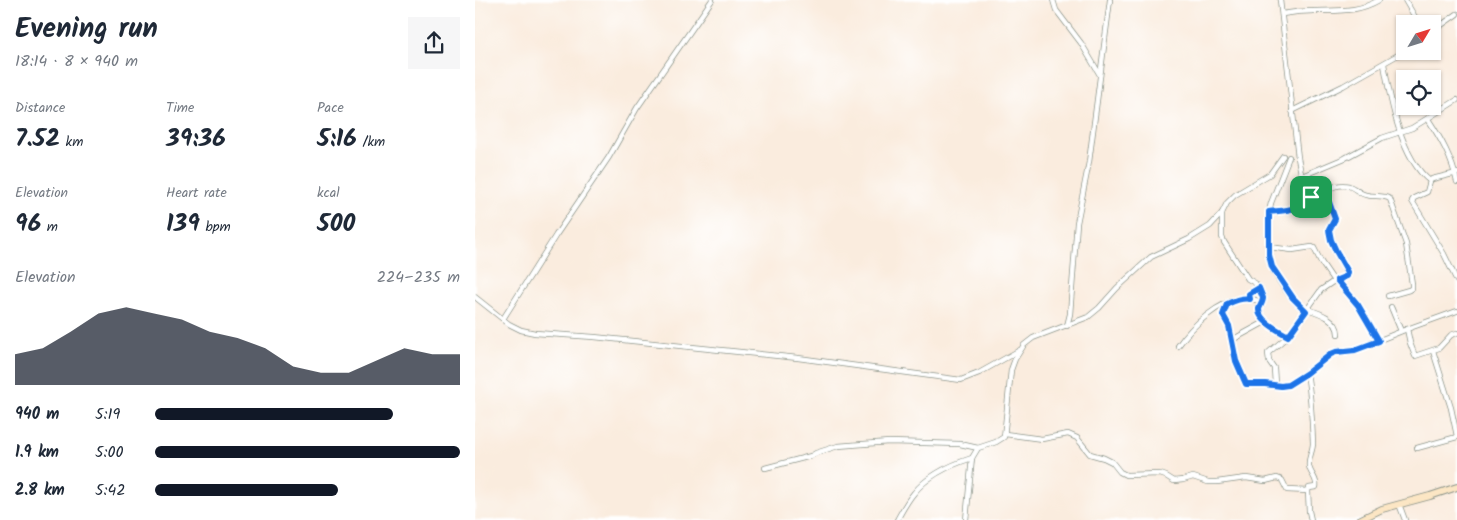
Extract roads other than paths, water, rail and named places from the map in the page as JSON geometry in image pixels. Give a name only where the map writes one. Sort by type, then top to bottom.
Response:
[{"type":"street","points":[[503,319],[556,235],[609,157],[637,108],[712,0]]},
{"type":"street","points":[[1053,0],[1056,10],[1081,43],[1100,75]]},
{"type":"street","points":[[1067,326],[1070,314],[1077,223],[1089,162],[1110,0]]},
{"type":"street","points":[[1269,212],[1296,208],[1302,202],[1305,193],[1298,158],[1280,0]]},
{"type":"street","points":[[1282,14],[1300,11],[1357,9],[1371,5],[1379,0]]},
{"type":"street","points":[[1405,0],[1414,15]]},
{"type":"street","points":[[1441,25],[1457,14]]},
{"type":"street","points":[[1292,110],[1396,57]]},
{"type":"street","points":[[1384,64],[1400,132],[1414,163],[1430,181]]},
{"type":"street","points":[[1302,176],[1345,158],[1382,138],[1412,128],[1457,100]]},
{"type":"street","points":[[1428,118],[1444,144],[1456,173],[1457,182]]},
{"type":"street","points":[[765,468],[811,456],[838,446],[889,442],[960,444],[978,448],[996,442],[1004,437],[1005,434],[1009,384],[1015,359],[1027,342],[1088,317],[1151,257],[1189,239],[1210,226],[1235,195],[1265,178],[1286,157],[1269,212],[1269,260],[1293,298],[1307,310],[1323,314],[1335,323],[1338,327],[1338,334]]},
{"type":"street","points":[[1456,173],[1434,178],[1430,181],[1427,192],[1414,198],[1412,201],[1444,254],[1457,281]]},
{"type":"street","points":[[1305,193],[1311,197],[1338,185],[1349,186],[1363,194],[1385,196],[1391,201],[1405,244],[1412,288],[1388,296]]},
{"type":"street","points":[[1275,384],[1273,367],[1267,354],[1288,336],[1321,290],[1335,280],[1347,276],[1348,272],[1331,240],[1329,230],[1335,219],[1325,191]]},
{"type":"street","points":[[1222,213],[1222,236],[1224,242],[1248,279],[1255,283],[1263,295],[1263,302],[1259,309],[1260,313],[1265,322],[1288,336]]},
{"type":"street","points":[[1269,247],[1292,250],[1314,248],[1321,262],[1358,305],[1379,341]]},
{"type":"street","points":[[1250,299],[1249,294],[1259,288]]},
{"type":"street","points":[[475,297],[503,319],[521,330],[535,333],[594,337],[798,358],[961,380],[979,373],[1020,350]]},
{"type":"street","points":[[1178,346],[1186,335],[1207,315],[1227,304],[1244,298],[1263,302]]},
{"type":"street","points":[[1227,304],[1223,315],[1229,326],[1236,361],[1246,384],[1275,384],[1281,386],[1288,385],[1307,373],[1331,354],[1355,350],[1457,311]]},
{"type":"street","points":[[1391,307],[1401,331]]},
{"type":"street","points":[[1232,340],[1265,322]]},
{"type":"street","points":[[1407,329],[1415,356],[1433,351],[1442,346],[1451,335],[1457,333]]},
{"type":"street","points":[[1417,448],[1457,437],[1451,408],[1433,351]]},
{"type":"street","points":[[1005,434],[1045,438],[1068,434],[1077,438],[1090,454],[1112,462],[1126,476],[1160,474],[1174,481],[1193,477],[1209,482],[1246,478],[1265,481],[1277,478],[1282,480],[1287,490],[1308,491],[1309,488],[1315,487],[1317,481],[1311,473],[1309,464],[1313,441],[1307,373]]},
{"type":"street","points":[[966,520],[972,458],[978,448]]},
{"type":"street","points":[[897,520],[913,494],[919,488],[941,470],[972,458]]},
{"type":"street","points":[[1359,520],[1382,509],[1457,487]]},
{"type":"street","points":[[1308,491],[1311,520]]},
{"type":"street","points":[[1399,504],[1405,520]]}]
